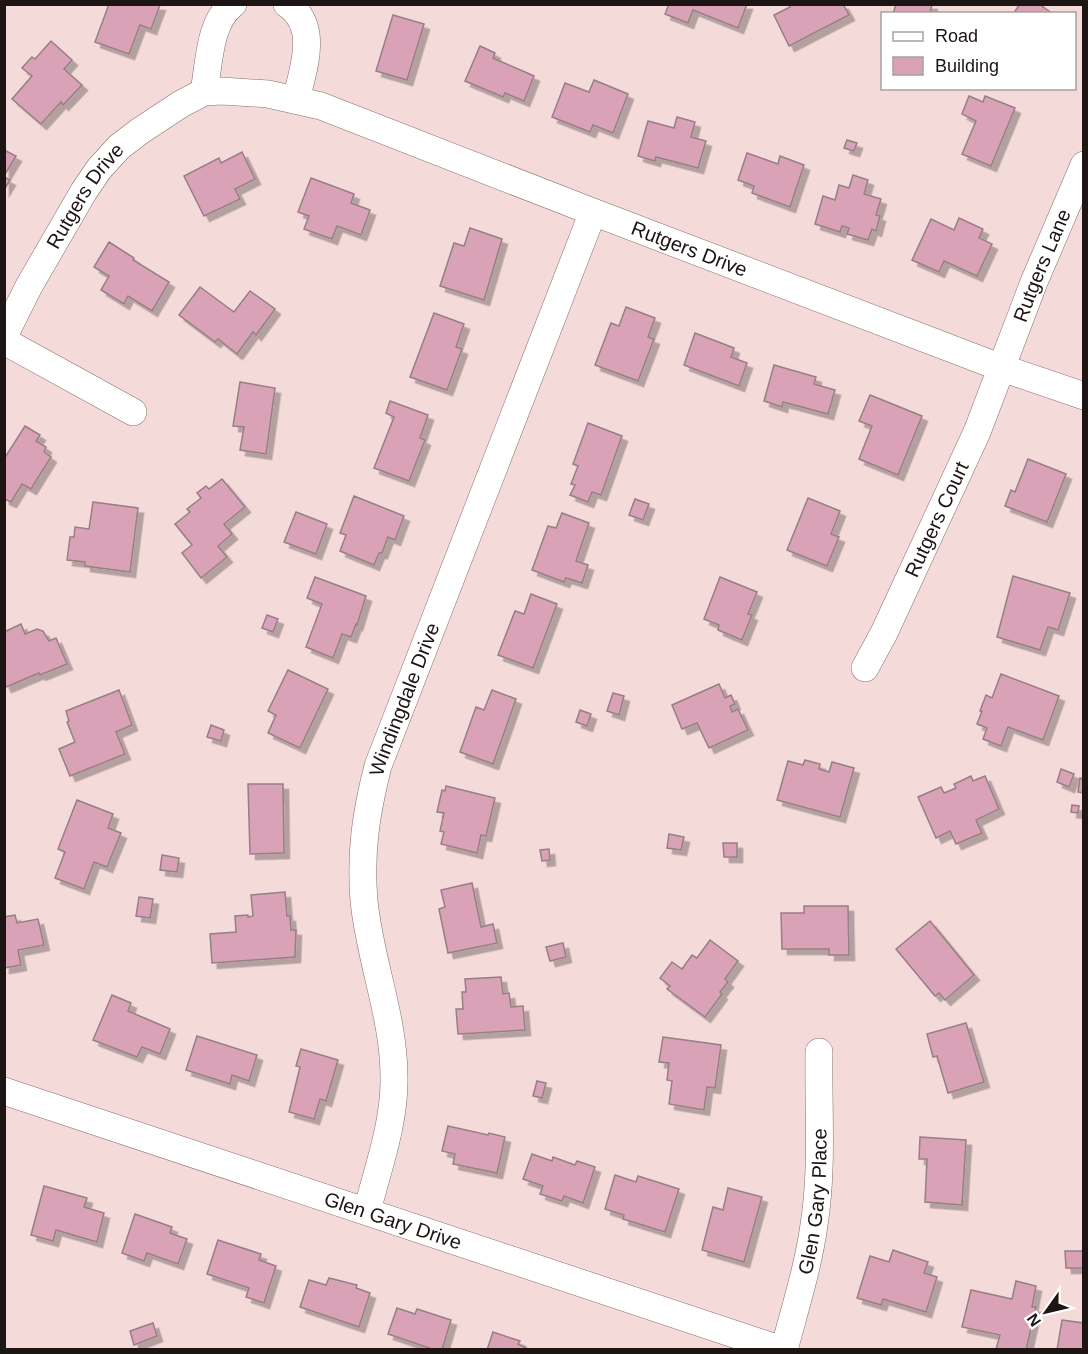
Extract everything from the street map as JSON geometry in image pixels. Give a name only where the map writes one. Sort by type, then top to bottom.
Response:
[{"type":"street","points":[[204,92],[215,30],[220,17],[233,4]]},
{"type":"street","points":[[287,4],[300,17],[306,29],[308,43],[296,100]]},
{"type":"street","name":"Rutgers Drive","points":[[4,336],[84,191],[99,169],[119,147],[140,131],[204,92],[222,91],[268,94],[321,106],[1002,368],[1083,396]]},
{"type":"street","name":"Rutgers Lane","points":[[1002,368],[1034,282],[1083,165]]},
{"type":"street","name":"Windingdale Drive","points":[[367,1211],[390,1116],[394,1076],[391,1033],[364,903],[364,828],[368,805],[378,766],[593,212]]},
{"type":"street","points":[[4,341],[133,412]]},
{"type":"street","name":"Rutgers Court","points":[[865,668],[884,633],[972,442],[1002,368]]},
{"type":"street","name":"Glen Gary Place","points":[[783,1350],[806,1270],[815,1224],[818,1173],[819,1052]]},
{"type":"street","name":"Glen Gary Drive","points":[[4,1091],[783,1350]]},
{"type":"building","points":[[109,4],[160,5],[151,29],[140,25],[129,54],[95,42]]},
{"type":"building","points":[[669,4],[747,4],[738,28],[693,10],[688,23],[665,14]]},
{"type":"building","points":[[789,4],[843,4],[849,15],[789,46],[774,15],[790,7]]},
{"type":"building","points":[[896,4],[932,4],[930,12],[894,12]]},
{"type":"building","points":[[1020,4],[1039,4],[1050,12],[1016,12]]},
{"type":"building","points":[[393,15],[424,24],[407,80],[376,71]]},
{"type":"building","points":[[51,41],[72,60],[64,69],[82,85],[63,105],[61,102],[41,124],[12,99],[32,76],[22,68],[32,57],[35,59]]},
{"type":"building","points":[[480,46],[495,53],[493,58],[534,76],[524,101],[505,93],[503,97],[465,81]]},
{"type":"building","points":[[594,80],[628,94],[613,133],[593,125],[590,132],[552,117],[565,83],[589,92]]},
{"type":"building","points":[[969,96],[983,102],[985,96],[1015,108],[991,166],[962,154],[976,121],[962,114]]},
{"type":"building","points":[[677,117],[695,122],[691,137],[706,141],[698,168],[656,157],[655,161],[638,156],[648,121],[674,128]]},
{"type":"building","points":[[847,140],[857,143],[854,151],[844,148]]},
{"type":"building","points":[[4,150],[16,156],[4,176]]},
{"type":"building","points":[[242,152],[255,179],[235,189],[240,199],[204,216],[184,176],[219,158],[221,163]]},
{"type":"building","points":[[747,153],[778,164],[780,156],[804,165],[790,207],[752,193],[754,186],[738,180]]},
{"type":"building","points":[[853,175],[868,180],[864,194],[881,199],[876,215],[880,216],[876,231],[872,229],[868,240],[847,234],[849,228],[842,226],[840,232],[815,224],[823,196],[835,200],[839,185],[849,188]]},
{"type":"building","points":[[4,177],[10,180],[4,190]]},
{"type":"building","points":[[311,178],[354,194],[351,203],[370,210],[361,235],[337,226],[332,239],[304,229],[309,216],[298,212]]},
{"type":"building","points":[[959,218],[983,229],[979,238],[992,244],[977,276],[944,261],[939,272],[912,260],[931,219],[954,230]]},
{"type":"building","points":[[470,228],[502,239],[484,300],[440,286],[454,243],[464,246]]},
{"type":"building","points":[[109,242],[169,282],[152,311],[128,296],[124,304],[101,290],[109,276],[94,267]]},
{"type":"building","points":[[200,287],[234,312],[250,291],[275,309],[256,335],[253,332],[237,354],[218,339],[215,342],[179,315]]},
{"type":"building","points":[[626,307],[655,318],[648,337],[654,339],[638,381],[595,365],[611,323],[619,326]]},
{"type":"building","points":[[434,313],[464,324],[456,347],[462,349],[447,390],[410,377]]},
{"type":"building","points":[[695,333],[734,348],[731,357],[747,363],[739,386],[684,365]]},
{"type":"building","points":[[774,365],[816,377],[814,384],[835,390],[828,414],[783,402],[782,407],[764,401]]},
{"type":"building","points":[[240,382],[275,388],[266,454],[240,450],[244,427],[233,426]]},
{"type":"building","points":[[870,395],[922,416],[898,475],[859,459],[872,426],[859,421]]},
{"type":"building","points":[[390,401],[428,415],[420,438],[425,440],[409,481],[374,468],[394,417],[386,413]]},
{"type":"building","points":[[588,423],[622,436],[601,495],[592,492],[588,502],[570,495],[575,485],[571,484],[578,466],[573,464]]},
{"type":"building","points":[[25,426],[40,435],[36,441],[46,447],[44,452],[51,457],[31,489],[22,484],[11,502],[4,499],[4,459]]},
{"type":"building","points":[[1028,459],[1066,474],[1047,522],[1005,506],[1011,490],[1015,492]]},
{"type":"building","points":[[222,479],[245,507],[224,524],[232,534],[218,546],[227,557],[201,578],[182,553],[192,545],[175,524],[190,512],[187,509],[201,498],[197,493],[206,486],[209,489]]},
{"type":"building","points":[[354,496],[404,516],[395,540],[388,537],[374,565],[340,551],[346,535],[340,533]]},
{"type":"building","points":[[808,498],[840,511],[831,534],[839,537],[827,566],[787,550]]},
{"type":"building","points":[[635,499],[649,504],[643,520],[629,515]]},
{"type":"building","points":[[93,502],[138,508],[130,572],[85,566],[85,562],[67,560],[70,537],[74,537],[75,527],[89,529]]},
{"type":"building","points":[[296,512],[327,524],[316,554],[284,542]]},
{"type":"building","points":[[562,513],[589,523],[576,561],[588,565],[582,583],[566,578],[564,582],[532,570],[548,526],[556,528]]},
{"type":"building","points":[[1013,576],[1070,593],[1058,630],[1048,627],[1040,650],[997,637]]},
{"type":"building","points":[[315,577],[366,596],[351,637],[342,634],[333,658],[306,647],[322,604],[307,598]]},
{"type":"building","points":[[720,577],[757,592],[748,614],[752,615],[742,640],[718,630],[719,625],[704,619]]},
{"type":"building","points":[[531,594],[557,604],[533,668],[498,655],[515,611],[524,614]]},
{"type":"building","points":[[267,615],[278,619],[273,632],[262,628]]},
{"type":"building","points":[[21,624],[25,634],[37,629],[43,631],[49,641],[56,638],[67,664],[6,687],[4,683],[4,632]]},
{"type":"building","points":[[288,670],[328,689],[300,748],[268,733],[276,715],[268,711]]},
{"type":"building","points":[[1001,674],[1059,696],[1043,740],[1008,727],[1001,746],[983,739],[987,728],[977,724],[982,711],[980,711],[986,695],[992,698]]},
{"type":"building","points":[[719,684],[725,698],[731,695],[735,704],[730,706],[732,712],[738,709],[748,730],[709,748],[697,723],[682,729],[672,705]]},
{"type":"building","points":[[119,690],[132,725],[116,732],[125,754],[70,776],[59,749],[75,742],[67,722],[69,721],[66,711]]},
{"type":"building","points":[[492,690],[516,699],[493,764],[460,752],[476,707],[484,710]]},
{"type":"building","points":[[613,693],[624,696],[619,715],[607,711]]},
{"type":"building","points":[[580,710],[591,714],[587,726],[576,722]]},
{"type":"building","points":[[211,725],[224,730],[221,741],[207,737]]},
{"type":"building","points":[[805,760],[820,764],[819,769],[829,772],[832,762],[854,768],[840,817],[777,800],[788,761],[803,765]]},
{"type":"building","points":[[1061,769],[1074,774],[1069,787],[1057,782]]},
{"type":"building","points":[[971,776],[973,781],[985,776],[999,809],[976,820],[982,833],[956,844],[950,831],[936,838],[918,797],[941,787],[944,793],[956,788],[954,784]]},
{"type":"building","points":[[1080,778],[1084,779],[1084,793],[1078,792]]},
{"type":"building","points":[[248,784],[283,784],[284,853],[250,854]]},
{"type":"building","points":[[446,786],[495,798],[486,836],[481,835],[477,853],[441,844],[444,832],[440,831],[444,813],[437,812],[442,790],[445,791]]},
{"type":"building","points":[[77,800],[113,814],[108,828],[121,833],[107,867],[94,862],[84,889],[55,878],[65,852],[58,849]]},
{"type":"building","points":[[1072,805],[1079,806],[1078,813],[1071,812]]},
{"type":"building","points":[[669,834],[684,837],[681,850],[667,848]]},
{"type":"building","points":[[723,843],[737,843],[737,857],[724,857]]},
{"type":"building","points":[[549,849],[550,860],[542,861],[540,850]]},
{"type":"building","points":[[162,855],[179,858],[177,872],[160,870]]},
{"type":"building","points":[[472,883],[481,927],[493,924],[497,943],[448,953],[439,909],[445,907],[441,890]]},
{"type":"building","points":[[285,892],[291,930],[296,930],[295,957],[212,963],[210,934],[236,932],[235,916],[253,916],[251,895]]},
{"type":"building","points":[[139,897],[153,899],[150,918],[136,916]]},
{"type":"building","points":[[804,906],[848,906],[849,955],[829,955],[829,949],[782,949],[781,913],[804,913]]},
{"type":"building","points":[[15,915],[17,923],[38,919],[44,945],[18,950],[21,965],[4,968],[4,917]]},
{"type":"building","points":[[930,921],[974,975],[945,1000],[939,993],[935,996],[896,949]]},
{"type":"building","points":[[710,940],[738,961],[725,979],[728,982],[720,992],[722,994],[705,1017],[667,989],[670,986],[660,978],[672,962],[682,969],[692,955],[697,958]]},
{"type":"building","points":[[563,943],[566,957],[550,961],[546,947]]},
{"type":"building","points":[[501,977],[503,994],[509,993],[511,1007],[523,1006],[525,1030],[458,1034],[456,1009],[463,1009],[462,992],[466,992],[465,979]]},
{"type":"building","points":[[112,995],[131,1003],[128,1011],[170,1029],[160,1054],[142,1047],[137,1057],[93,1040]]},
{"type":"building","points":[[966,1023],[984,1082],[948,1093],[937,1056],[933,1057],[927,1034]]},
{"type":"building","points":[[197,1036],[257,1055],[249,1081],[232,1075],[230,1084],[186,1070]]},
{"type":"building","points":[[663,1037],[721,1045],[715,1088],[707,1087],[704,1110],[669,1104],[672,1081],[667,1080],[669,1063],[659,1062]]},
{"type":"building","points":[[301,1049],[338,1060],[326,1101],[320,1099],[314,1119],[289,1112],[300,1067],[296,1066]]},
{"type":"building","points":[[537,1081],[546,1083],[542,1098],[533,1096]]},
{"type":"building","points":[[448,1126],[505,1137],[497,1173],[453,1164],[455,1154],[442,1151]]},
{"type":"building","points":[[920,1137],[966,1140],[962,1205],[925,1202],[927,1159],[919,1159]]},
{"type":"building","points":[[532,1154],[552,1161],[553,1157],[575,1165],[577,1161],[595,1167],[583,1203],[564,1196],[562,1201],[540,1194],[543,1186],[523,1179]]},
{"type":"building","points":[[615,1175],[636,1182],[638,1176],[679,1189],[665,1232],[623,1219],[624,1215],[605,1209]]},
{"type":"building","points":[[44,1186],[87,1198],[84,1207],[104,1213],[97,1242],[56,1230],[53,1241],[31,1235]]},
{"type":"building","points":[[728,1188],[762,1197],[744,1262],[702,1250],[713,1207],[723,1210]]},
{"type":"building","points":[[135,1214],[172,1227],[170,1233],[187,1239],[178,1264],[147,1253],[144,1261],[122,1253]]},
{"type":"building","points":[[218,1240],[261,1254],[259,1260],[276,1266],[264,1303],[246,1297],[249,1288],[207,1274]]},
{"type":"building","points":[[893,1250],[928,1262],[924,1273],[937,1277],[926,1312],[883,1299],[881,1305],[857,1298],[870,1256],[889,1262]]},
{"type":"building","points":[[1065,1251],[1084,1251],[1084,1268],[1066,1268]]},
{"type":"building","points":[[329,1278],[357,1285],[356,1288],[370,1293],[359,1327],[300,1307],[309,1280],[326,1285]]},
{"type":"building","points":[[1016,1281],[1036,1286],[1032,1307],[1036,1307],[1026,1350],[996,1349],[1000,1335],[962,1327],[971,1290],[1012,1299]]},
{"type":"building","points":[[397,1308],[415,1314],[417,1309],[451,1320],[442,1350],[435,1350],[388,1334]]},
{"type":"building","points":[[1062,1320],[1084,1323],[1084,1350],[1057,1350]]},
{"type":"building","points":[[153,1323],[157,1336],[134,1345],[130,1331]]},
{"type":"building","points":[[493,1332],[520,1341],[518,1344],[530,1350],[487,1350]]}]
